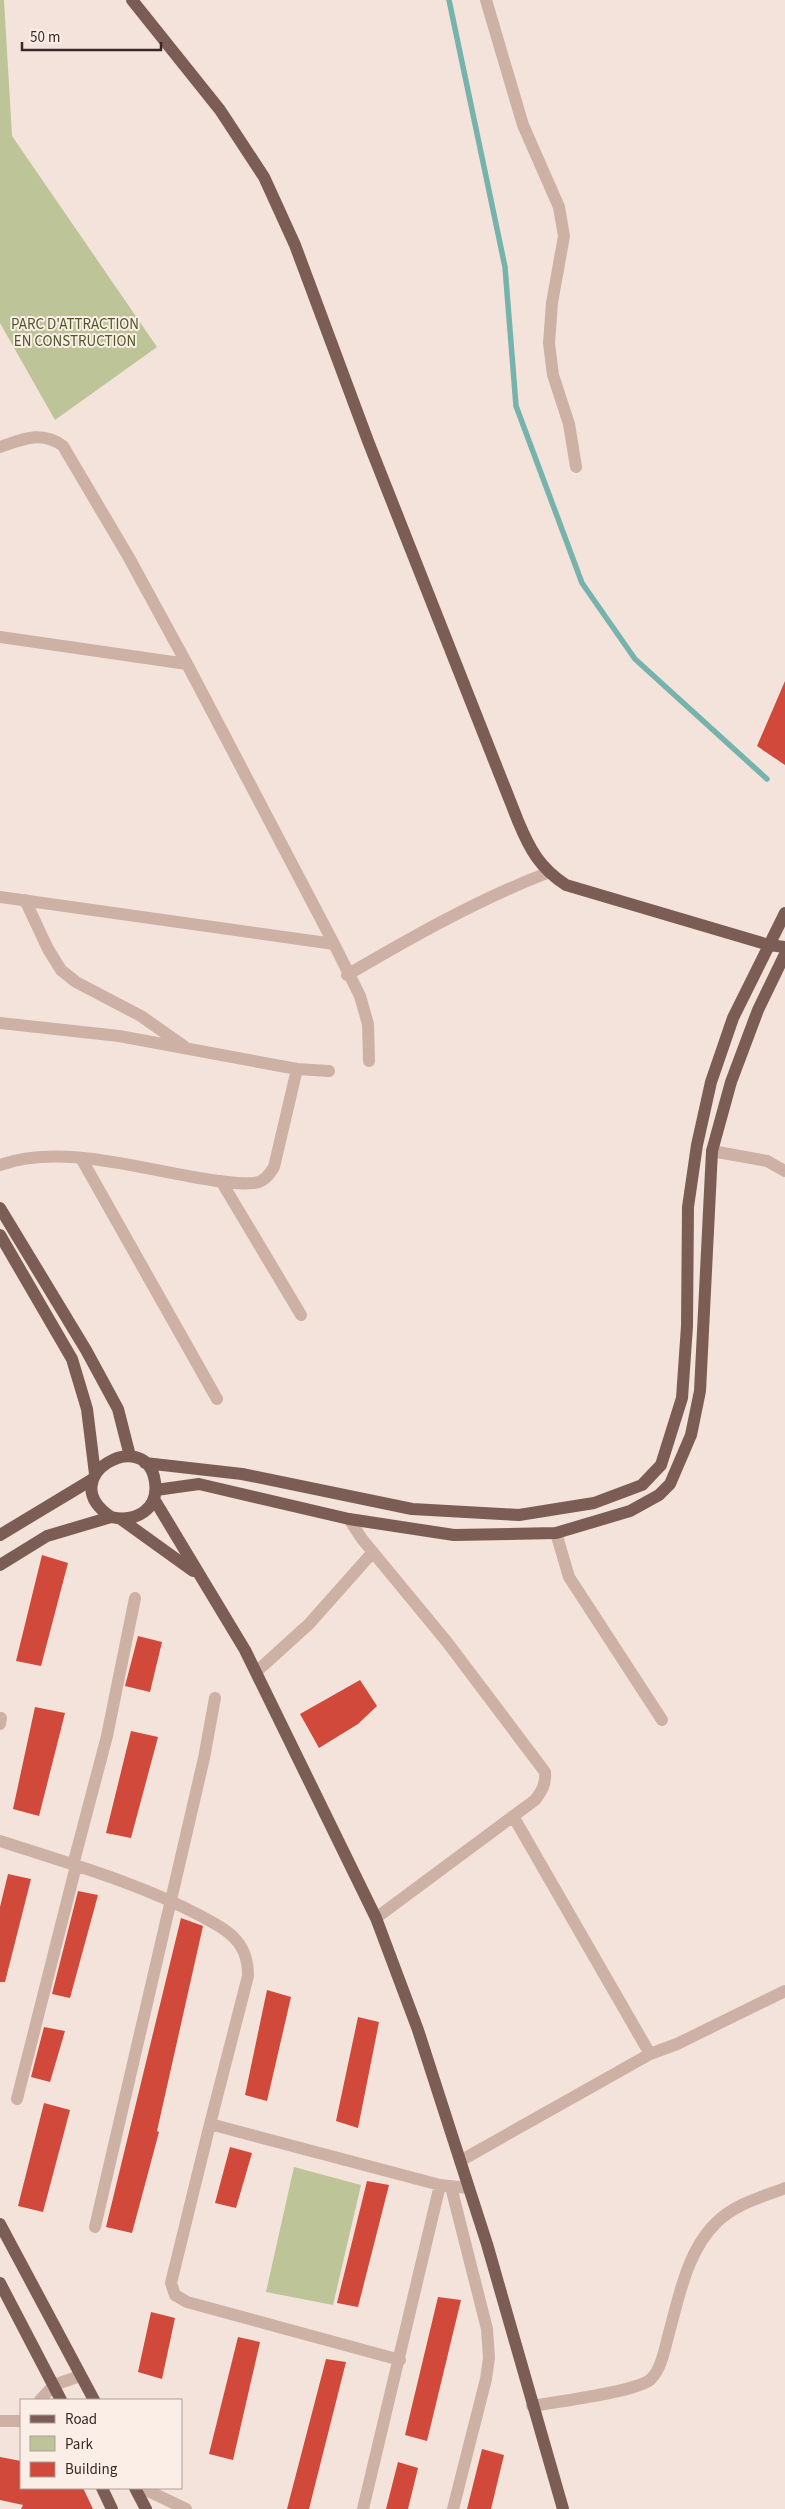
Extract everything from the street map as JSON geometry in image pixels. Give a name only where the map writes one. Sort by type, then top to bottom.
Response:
[{"type":"main road","points":[[132,0],[220,110],[264,177],[295,246],[368,441],[518,821],[533,854],[547,873],[566,885],[597,896],[785,947]]},
{"type":"main road","points":[[0,1535],[94,1477],[104,1463],[116,1457],[130,1456],[145,1463],[242,1474],[412,1509],[519,1515],[594,1503],[642,1485],[661,1465],[682,1398],[687,1326],[688,1207],[697,1145],[711,1082],[733,1018],[785,913]]},
{"type":"main road","points":[[0,1565],[47,1536],[116,1519],[135,1518],[147,1510],[155,1495],[199,1484],[349,1519],[454,1535],[556,1533],[630,1512],[659,1495],[670,1484],[685,1451],[691,1435],[700,1391],[712,1151],[731,1082],[758,1010],[785,954]]},
{"type":"main road","points":[[0,1208],[86,1350],[118,1409],[130,1456]]},
{"type":"main road","points":[[0,1235],[35,1291],[72,1359],[87,1409],[94,1477],[92,1491],[95,1502],[102,1511],[198,1574]]},
{"type":"main road","points":[[145,1463],[154,1476],[155,1495],[198,1574],[245,1650],[376,1918],[418,2030],[487,2244],[563,2509]]},
{"type":"main road","points":[[0,2224],[93,2399]]},
{"type":"main road","points":[[0,2283],[61,2399]]},
{"type":"main road","points":[[102,2489],[112,2509]]},
{"type":"main road","points":[[136,2489],[146,2509]]},
{"type":"street","points":[[486,0],[523,125],[559,207],[564,236],[552,303],[549,343],[553,375],[569,424],[576,467]]},
{"type":"street","points":[[0,447],[25,438],[40,436],[53,439],[63,446],[128,556],[187,664],[360,996],[368,1024],[369,1061]]},
{"type":"street","points":[[0,637],[187,664]]},
{"type":"street","points":[[347,974],[413,936],[516,885],[547,873]]},
{"type":"street","points":[[0,897],[334,944]]},
{"type":"street","points":[[25,900],[48,949],[62,970],[76,982],[140,1016],[191,1051]]},
{"type":"street","points":[[0,1023],[119,1036],[191,1051],[297,1069],[329,1071]]},
{"type":"street","points":[[0,1165],[42,1155],[82,1158],[221,1181],[255,1183],[267,1178],[274,1167],[297,1069]]},
{"type":"street","points":[[712,1151],[767,1161],[785,1171]]},
{"type":"street","points":[[82,1158],[217,1399]]},
{"type":"street","points":[[221,1181],[301,1315]]},
{"type":"street","points":[[349,1519],[373,1552],[447,1642],[545,1772],[546,1781],[540,1793],[513,1816],[376,1918]]},
{"type":"street","points":[[556,1533],[569,1577],[662,1720]]},
{"type":"street","points":[[256,1672],[309,1624],[373,1552]]},
{"type":"street","points":[[17,2099],[107,1736],[135,1598]]},
{"type":"street","points":[[95,2227],[204,1758],[215,1698]]},
{"type":"street","points":[[513,1816],[650,2054]]},
{"type":"street","points":[[0,1841],[75,1865],[171,1900],[217,1925],[237,1940],[248,1960],[248,1976],[171,2283],[175,2295],[187,2302],[400,2360]]},
{"type":"street","points":[[460,2162],[650,2054],[677,2044],[785,1991]]},
{"type":"street","points":[[210,2124],[446,2186],[468,2188]]},
{"type":"street","points":[[363,2509],[446,2186]]},
{"type":"street","points":[[446,2186],[487,2329],[489,2358],[486,2379],[453,2509]]},
{"type":"street","points":[[532,2406],[634,2386],[651,2379],[661,2360],[684,2280],[707,2233],[718,2220],[748,2201],[785,2188]]},
{"type":"street","points":[[41,2399],[54,2385],[80,2376]]},
{"type":"street","points":[[0,2422],[20,2421]]},
{"type":"street","points":[[144,2489],[186,2509]]},
{"type":"green space","name":"PARC D'ATTRACTION EN CONSTRUCTION","points":[[0,0],[4,0],[12,136],[157,347],[55,420],[0,323]]},
{"type":"green space","points":[[294,2167],[361,2185],[333,2305],[266,2292]]},
{"type":"building","points":[[785,681],[785,765],[757,746]]},
{"type":"building","points":[[42,1555],[68,1563],[41,1666],[16,1661]]},
{"type":"building","points":[[138,1636],[162,1642],[150,1692],[125,1686]]},
{"type":"building","points":[[360,1680],[377,1706],[358,1724],[319,1748],[300,1714]]},
{"type":"building","points":[[35,1707],[65,1713],[39,1816],[13,1809]]},
{"type":"building","points":[[131,1731],[158,1737],[131,1838],[106,1833]]},
{"type":"building","points":[[8,1874],[31,1879],[5,1982],[0,1982],[0,1907]]},
{"type":"building","points":[[78,1891],[98,1895],[70,1998],[52,1994]]},
{"type":"building","points":[[181,1918],[203,1926],[157,2131],[159,2132],[132,2233],[106,2227]]},
{"type":"building","points":[[267,1990],[291,1997],[267,2101],[245,2095]]},
{"type":"building","points":[[358,2017],[379,2022],[358,2128],[336,2121]]},
{"type":"building","points":[[44,2027],[65,2031],[50,2082],[31,2077]]},
{"type":"building","points":[[44,2103],[70,2110],[43,2212],[18,2206]]},
{"type":"building","points":[[230,2147],[252,2153],[236,2208],[215,2203]]},
{"type":"building","points":[[367,2181],[389,2185],[358,2307],[337,2303]]},
{"type":"building","points":[[438,2297],[461,2300],[427,2441],[405,2435]]},
{"type":"building","points":[[151,2312],[175,2318],[162,2379],[138,2372]]},
{"type":"building","points":[[238,2337],[260,2342],[233,2460],[209,2454]]},
{"type":"building","points":[[326,2359],[346,2362],[309,2509],[287,2509]]},
{"type":"building","points":[[482,2449],[504,2455],[491,2509],[467,2509]]},
{"type":"building","points":[[0,2457],[20,2461],[20,2489],[83,2489],[93,2509],[21,2509],[23,2505],[0,2500]]},
{"type":"building","points":[[398,2462],[418,2468],[408,2509],[386,2509]]},
{"type":"waterway","points":[[449,0],[505,267],[516,406],[582,583],[635,659],[767,779]]}]
